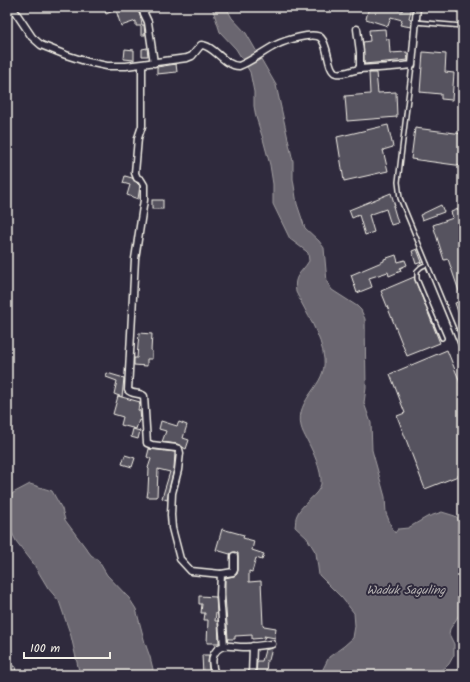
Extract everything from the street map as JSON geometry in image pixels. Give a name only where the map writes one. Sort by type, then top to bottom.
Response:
[{"type":"street","points":[[12,7],[32,37],[41,45],[81,60],[107,66],[142,65],[189,58],[201,45],[206,46],[234,66],[239,66],[279,44],[301,37],[316,35],[321,38],[326,47],[330,69],[334,73],[360,69],[412,65],[417,7]]},
{"type":"street","points":[[141,7],[148,22],[154,63]]},
{"type":"street","points":[[357,29],[360,52],[360,69]]},
{"type":"street","points":[[142,65],[142,126],[138,138],[135,173],[137,178],[141,180],[144,185],[144,200],[135,259],[128,390],[132,393],[144,396],[147,443],[179,449],[178,470],[171,497],[171,515],[172,528],[180,559],[192,571],[221,574],[233,572],[234,556]]},
{"type":"street","points":[[221,574],[220,595],[224,646]]},
{"type":"street","points":[[216,675],[212,656],[213,653],[224,646],[253,646],[272,644]]},
{"type":"street","points":[[252,675],[253,646]]},
{"type":"lane","points":[[415,22],[463,26]]},
{"type":"lane","points":[[412,65],[398,182],[400,198],[463,351]]},
{"type":"lane","points":[[427,264],[417,271],[417,279],[442,338]]},
{"type":"water","name":"Waduk Saguling","points":[[212,7],[226,7],[232,18],[246,33],[276,85],[293,161],[293,179],[297,204],[305,228],[324,248],[327,282],[332,290],[357,306],[361,310],[365,319],[366,388],[364,403],[371,423],[372,450],[385,497],[386,513],[392,528],[395,533],[398,529],[408,528],[427,517],[442,512],[455,516],[463,522],[463,609],[450,629],[449,634],[454,644],[454,655],[445,668],[430,675],[320,675],[329,657],[353,638],[355,626],[354,613],[342,598],[319,575],[316,553],[307,538],[295,527],[296,518],[299,511],[317,492],[321,484],[319,467],[302,430],[300,416],[306,400],[321,377],[324,368],[323,350],[313,325],[296,292],[295,286],[298,275],[309,261],[308,253],[290,239],[273,204],[273,184],[270,165],[256,117],[254,92],[250,72],[236,49],[220,32]]},
{"type":"water","points":[[30,484],[52,491],[62,509],[65,520],[91,555],[98,560],[107,575],[129,598],[136,609],[153,669],[152,675],[79,675],[71,636],[59,601],[48,588],[33,563],[16,541],[7,523],[7,503],[13,493]]},
{"type":"building","points":[[104,7],[137,7],[142,25],[144,25],[145,35],[141,35],[141,26],[136,26],[136,21],[121,26],[116,10],[106,14]]},
{"type":"building","points":[[369,7],[387,7],[402,11],[403,7],[412,7],[409,18],[411,19],[411,27],[400,25],[402,20],[391,17],[388,26],[366,19]]},
{"type":"building","points":[[385,29],[386,39],[389,39],[390,53],[407,52],[408,60],[364,64],[363,42],[370,41],[369,30]]},
{"type":"building","points":[[147,48],[148,56],[142,56],[142,49]]},
{"type":"building","points":[[125,49],[134,50],[134,60],[124,59]]},
{"type":"building","points":[[423,52],[446,54],[445,72],[454,73],[452,100],[441,99],[441,94],[420,92]]},
{"type":"building","points":[[176,64],[177,72],[157,74],[157,67]]},
{"type":"building","points":[[369,73],[376,73],[378,93],[396,92],[397,117],[347,121],[345,96],[370,94]]},
{"type":"building","points":[[388,125],[393,147],[383,150],[388,171],[344,181],[337,137]]},
{"type":"building","points":[[415,128],[463,134],[463,166],[411,159]]},
{"type":"building","points":[[125,176],[132,178],[140,186],[138,199],[127,195],[130,185],[123,183]]},
{"type":"building","points":[[391,193],[398,223],[391,225],[386,209],[369,215],[374,232],[365,235],[359,215],[352,218],[349,210]]},
{"type":"building","points":[[152,200],[163,200],[163,209],[152,209]]},
{"type":"building","points":[[441,205],[444,212],[422,220],[420,215]]},
{"type":"building","points":[[463,207],[462,300],[448,259],[444,260],[433,225],[453,218],[451,212]]},
{"type":"building","points":[[417,249],[422,262],[416,264],[412,251]]},
{"type":"building","points":[[396,255],[398,262],[405,260],[407,265],[400,268],[401,271],[389,276],[388,272],[369,278],[372,287],[357,293],[351,275],[384,261],[384,259]]},
{"type":"building","points":[[414,277],[440,343],[407,356],[381,291]]},
{"type":"building","points":[[463,300],[463,324],[462,324],[455,303]]},
{"type":"building","points":[[139,333],[152,334],[152,359],[147,359],[147,366],[134,365],[134,358],[137,358]]},
{"type":"building","points":[[447,350],[462,387],[460,387],[463,395],[463,474],[425,489],[397,416],[405,413],[390,374]]},
{"type":"building","points":[[107,373],[124,378],[122,397],[114,394],[117,381],[106,377]]},
{"type":"building","points":[[118,396],[140,402],[138,410],[140,411],[141,421],[139,420],[136,429],[121,425],[123,417],[113,414]]},
{"type":"building","points":[[161,421],[177,426],[179,422],[187,425],[183,438],[189,440],[186,449],[177,444],[162,442],[166,431],[159,429]]},
{"type":"building","points":[[133,429],[140,431],[138,439],[131,437]]},
{"type":"building","points":[[149,449],[175,452],[174,469],[167,500],[162,498],[170,472],[158,469],[157,497],[147,497],[148,468],[151,459],[147,457]]},
{"type":"building","points":[[125,455],[135,458],[132,467],[122,464]]},
{"type":"building","points":[[222,529],[244,535],[243,538],[254,541],[252,550],[264,554],[262,560],[256,558],[252,572],[249,571],[249,582],[261,581],[263,625],[276,628],[275,638],[264,636],[265,638],[252,639],[252,635],[235,636],[235,639],[228,639],[225,578],[237,574],[238,553],[234,552],[230,554],[216,550]]},
{"type":"building","points":[[199,596],[216,597],[217,613],[215,621],[218,621],[219,643],[207,643],[208,620],[204,620],[205,613],[201,613],[202,604],[199,604]]},
{"type":"building","points":[[272,648],[269,660],[267,660],[266,675],[256,675],[257,661],[262,661],[265,650]]},
{"type":"building","points":[[202,655],[209,655],[208,662],[210,675],[203,675]]},
{"type":"building","points":[[7,664],[16,667],[15,673],[7,671]]}]
